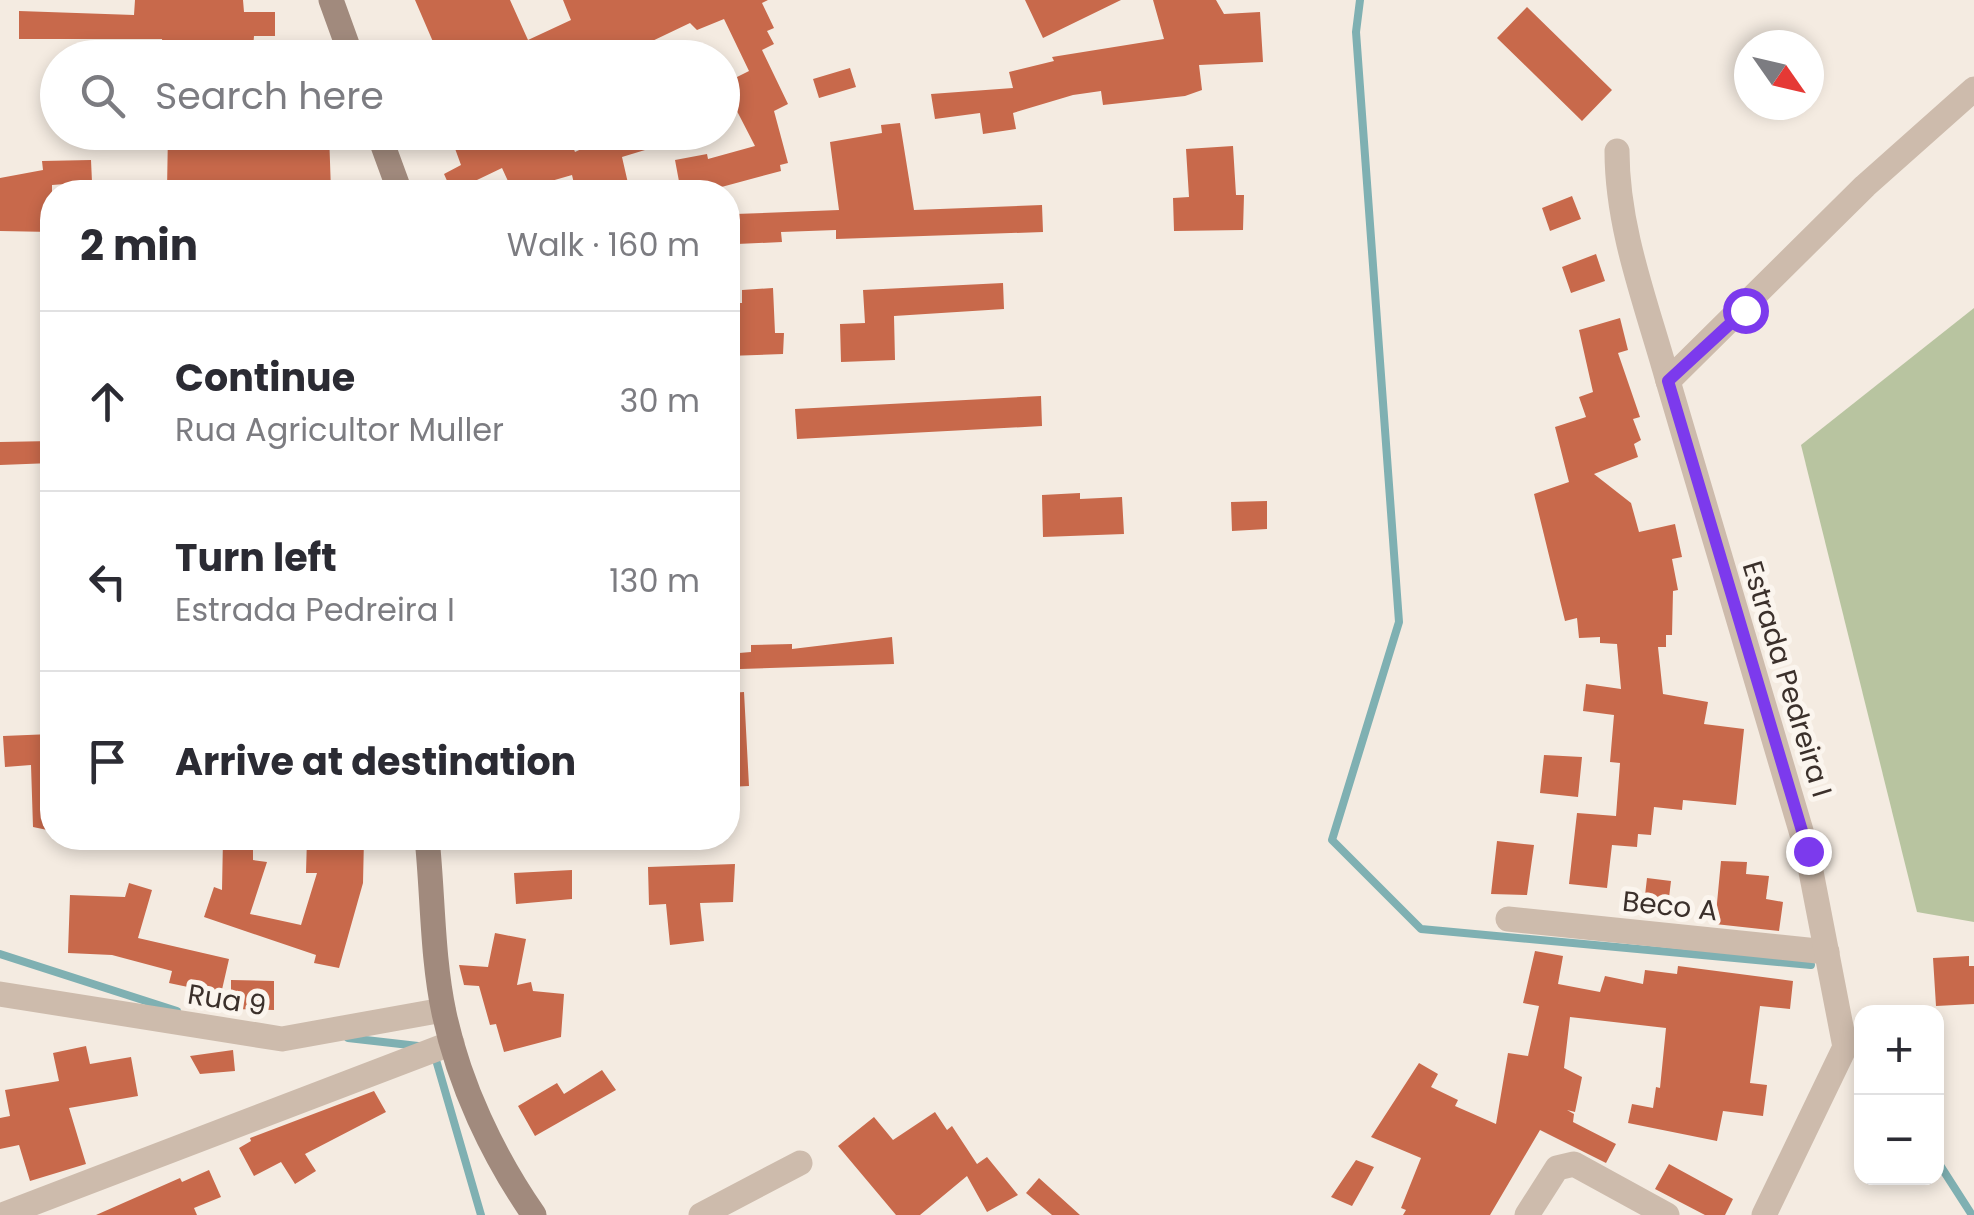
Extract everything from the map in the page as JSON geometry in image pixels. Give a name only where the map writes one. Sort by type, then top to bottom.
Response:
[{"type":"main road","points":[[331,0],[345,40]]},
{"type":"main road","points":[[385,150],[396,180]]},
{"type":"main road","points":[[428,850],[444,1010],[439,1048],[534,1215]]},
{"type":"street","points":[[1668,381],[1866,186],[1974,89]]},
{"type":"street","name":"Estrada Pedreira I","points":[[1616,151],[1617,192],[1626,234],[1808,851],[1846,1048],[1764,1215]]},
{"type":"street","name":"Beco A","points":[[1508,919],[1827,952]]},
{"type":"street","name":"Rua 9","points":[[0,994],[282,1039],[444,1010]]},
{"type":"street","points":[[2,1215],[439,1048]]},
{"type":"street","points":[[701,1215],[800,1162]]},
{"type":"street","points":[[1527,1215],[1557,1168],[1565,1164],[1574,1164],[1667,1215]]},
{"type":"green space","points":[[1974,308],[1974,922],[1917,912],[1801,445]]},
{"type":"building","points":[[135,0],[243,0],[244,12],[275,12],[275,36],[254,36],[254,40],[19,39],[19,11],[134,15]]},
{"type":"building","points":[[415,0],[510,0],[528,40],[432,40]]},
{"type":"building","points":[[563,0],[768,0],[762,3],[774,28],[767,31],[774,44],[762,50],[788,104],[774,111],[788,163],[780,165],[781,171],[740,182],[679,180],[675,160],[707,154],[708,159],[755,146],[740,117],[740,76],[749,71],[740,52],[740,40],[734,40],[724,19],[697,30],[690,23],[654,40],[528,40],[571,20]]},
{"type":"building","points":[[1025,0],[1121,0],[1043,38]]},
{"type":"building","points":[[1153,0],[1216,0],[1224,14],[1260,12],[1263,62],[1199,65],[1202,90],[1185,96],[1103,105],[1101,91],[1073,95],[1013,113],[1016,129],[983,134],[980,113],[935,119],[931,94],[1013,88],[1009,72],[1054,61],[1052,57],[1164,39]]},
{"type":"building","points":[[1527,7],[1612,90],[1582,121],[1497,38]]},
{"type":"building","points":[[850,68],[856,87],[819,98],[813,79]]},
{"type":"building","points":[[900,123],[914,210],[1042,205],[1043,232],[836,239],[836,230],[781,232],[782,242],[740,244],[740,214],[839,210],[830,142],[882,133],[881,125]]},
{"type":"building","points":[[1233,146],[1236,195],[1244,195],[1243,230],[1174,231],[1173,198],[1189,197],[1186,149]]},
{"type":"building","points":[[168,150],[330,150],[331,180],[167,180]]},
{"type":"building","points":[[456,150],[645,150],[622,157],[627,180],[573,180],[572,175],[555,180],[508,180],[502,168],[477,180],[447,180],[444,174],[461,165]]},
{"type":"building","points":[[91,160],[92,180],[40,180],[40,232],[0,231],[0,178],[43,170],[42,161]]},
{"type":"building","points":[[1572,196],[1581,219],[1550,231],[1542,208]]},
{"type":"building","points":[[1596,254],[1605,281],[1571,293],[1562,267]]},
{"type":"building","points":[[1003,283],[1004,309],[894,316],[895,360],[841,362],[840,324],[865,323],[863,290]]},
{"type":"building","points":[[773,288],[775,333],[784,333],[783,354],[740,356],[742,290]]},
{"type":"building","points":[[1620,318],[1628,350],[1618,353],[1640,417],[1633,419],[1641,440],[1634,444],[1638,457],[1594,474],[1631,503],[1639,532],[1675,524],[1682,557],[1672,559],[1678,590],[1673,591],[1672,635],[1666,635],[1666,647],[1658,647],[1663,694],[1708,702],[1704,724],[1744,729],[1736,805],[1683,800],[1682,810],[1654,807],[1651,835],[1638,834],[1637,847],[1612,845],[1607,888],[1569,884],[1577,813],[1616,816],[1620,763],[1610,762],[1614,715],[1583,711],[1586,684],[1621,689],[1617,644],[1600,643],[1600,637],[1579,638],[1577,618],[1565,621],[1534,494],[1569,482],[1555,427],[1586,417],[1579,397],[1593,392],[1579,330]]},
{"type":"building","points":[[1041,396],[1042,426],[797,439],[795,409]]},
{"type":"building","points":[[40,441],[40,463],[0,465],[0,442]]},
{"type":"building","points":[[1080,493],[1080,499],[1122,497],[1124,534],[1043,537],[1042,495]]},
{"type":"building","points":[[1267,501],[1267,529],[1232,531],[1231,502]]},
{"type":"building","points":[[892,637],[894,664],[740,669],[740,653],[751,652],[751,645],[792,644],[792,649]]},
{"type":"building","points":[[740,692],[744,692],[749,786],[740,786]]},
{"type":"building","points":[[40,734],[40,828],[33,827],[31,765],[5,767],[3,736]]},
{"type":"building","points":[[1544,755],[1582,757],[1578,797],[1540,793]]},
{"type":"building","points":[[1497,841],[1534,845],[1527,895],[1491,894]]},
{"type":"building","points":[[223,850],[253,850],[253,860],[267,862],[250,914],[301,925],[317,873],[306,873],[307,850],[364,850],[363,883],[339,968],[314,963],[316,955],[204,917],[214,887],[222,890]]},
{"type":"building","points":[[1721,861],[1747,862],[1746,874],[1769,876],[1766,899],[1783,902],[1779,931],[1715,924]]},
{"type":"building","points":[[735,864],[733,902],[700,903],[704,941],[670,945],[666,904],[649,905],[648,867]]},
{"type":"building","points":[[572,870],[572,899],[516,904],[514,873]]},
{"type":"building","points":[[1647,878],[1671,881],[1668,906],[1644,904]]},
{"type":"building","points":[[129,883],[152,890],[138,938],[229,959],[221,994],[169,983],[172,971],[112,955],[68,953],[70,895],[125,897]]},
{"type":"building","points":[[495,933],[526,939],[517,985],[531,982],[533,991],[564,994],[561,1037],[504,1052],[496,1024],[490,1025],[479,986],[464,985],[459,965],[488,967]]},
{"type":"building","points":[[1535,951],[1563,956],[1558,984],[1600,992],[1605,976],[1643,984],[1645,970],[1677,974],[1678,966],[1793,981],[1790,1009],[1760,1006],[1750,1083],[1767,1085],[1763,1116],[1723,1111],[1717,1141],[1628,1123],[1632,1104],[1653,1108],[1656,1087],[1660,1088],[1666,1028],[1570,1017],[1564,1068],[1582,1077],[1575,1112],[1567,1110],[1574,1114],[1573,1122],[1616,1144],[1606,1163],[1540,1130],[1490,1215],[1403,1215],[1406,1210],[1401,1208],[1421,1158],[1371,1137],[1419,1063],[1438,1074],[1431,1087],[1458,1100],[1455,1106],[1496,1124],[1508,1053],[1528,1056],[1539,1006],[1523,1003]]},
{"type":"building","points":[[1969,956],[1969,966],[1974,966],[1974,1004],[1936,1005],[1933,958]]},
{"type":"building","points":[[231,980],[274,981],[274,1010],[231,1009]]},
{"type":"building","points":[[86,1046],[90,1064],[131,1057],[138,1096],[69,1108],[86,1164],[30,1181],[19,1145],[0,1149],[0,1118],[10,1116],[5,1090],[59,1081],[53,1053]]},
{"type":"building","points":[[233,1050],[235,1071],[200,1074],[190,1056]]},
{"type":"building","points":[[602,1070],[616,1090],[535,1136],[518,1106],[557,1083],[564,1094]]},
{"type":"building","points":[[374,1091],[386,1112],[305,1154],[316,1171],[295,1184],[281,1162],[254,1176],[239,1148],[250,1138]]},
{"type":"building","points":[[935,1112],[947,1130],[952,1126],[977,1164],[987,1157],[1018,1195],[987,1212],[967,1176],[920,1215],[896,1215],[838,1146],[874,1117],[893,1140]]},
{"type":"building","points":[[1356,1160],[1374,1167],[1352,1206],[1331,1197]]},
{"type":"building","points":[[1669,1164],[1733,1199],[1725,1215],[1705,1215],[1655,1189]]},
{"type":"building","points":[[209,1170],[221,1197],[194,1208],[197,1215],[96,1215],[180,1178],[182,1182]]},
{"type":"building","points":[[1039,1178],[1080,1215],[1052,1215],[1026,1193]]},
{"type":"waterway","points":[[1360,0],[1356,32],[1399,622],[1332,840],[1421,929],[1811,965]]},
{"type":"waterway","points":[[0,954],[177,1011]]},
{"type":"waterway","points":[[348,1038],[418,1046]]},
{"type":"waterway","points":[[434,1053],[481,1215]]},
{"type":"waterway","points":[[1944,1171],[1972,1215]]},
{"type":"route","points":[[1745,310],[1668,381],[1808,851]]}]
